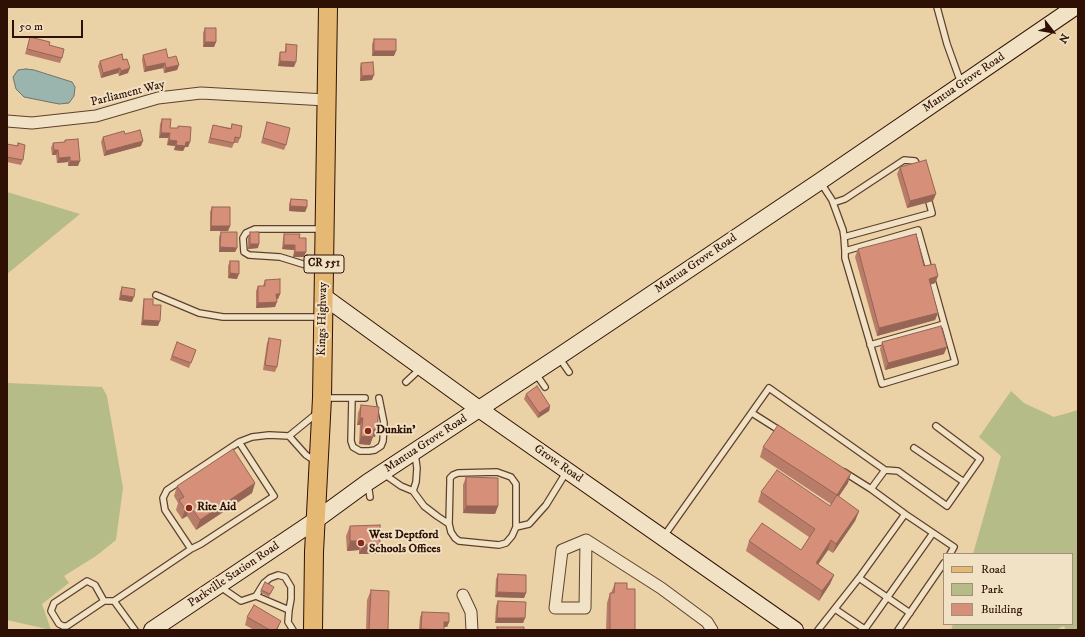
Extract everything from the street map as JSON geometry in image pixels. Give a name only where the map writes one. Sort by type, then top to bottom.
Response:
[{"type":"main road","name":"Kings Highway","points":[[313,630],[318,463],[322,404],[328,7]]},
{"type":"main road","name":"Mantua Grove Road","points":[[316,520],[369,490],[382,473],[819,182],[1075,7]]},
{"type":"main road","name":"Grove Road","points":[[323,296],[479,409],[795,630]]},
{"type":"main road","name":"Parkville Station Road","points":[[152,630],[316,520]]},
{"type":"street","name":"Parliament Way","points":[[7,121],[32,123],[96,116],[158,98],[201,93],[326,100]]},
{"type":"street","points":[[586,540],[585,608],[555,608],[562,550],[586,540]]},
{"type":"street","points":[[586,540],[661,588],[707,622],[712,630]]},
{"type":"street","points":[[463,595],[471,612],[472,630]]},
{"type":"lane","points":[[939,8],[947,44],[962,84]]},
{"type":"lane","points":[[833,203],[845,199],[904,160],[915,161],[919,168]]},
{"type":"lane","points":[[819,182],[833,203],[844,237],[845,258],[882,384],[954,362],[918,230],[845,251]]},
{"type":"lane","points":[[844,237],[932,213],[929,202]]},
{"type":"lane","points":[[324,229],[255,229],[246,233],[243,238],[244,252],[249,255],[280,257],[324,270]]},
{"type":"lane","points":[[156,295],[199,313],[223,317],[323,317]]},
{"type":"lane","points":[[870,345],[944,324]]},
{"type":"lane","points":[[558,357],[569,372]]},
{"type":"lane","points":[[406,382],[422,367]]},
{"type":"lane","points":[[534,372],[545,387]]},
{"type":"lane","points":[[663,538],[769,388],[885,470],[898,471],[947,506],[980,459],[936,426]]},
{"type":"lane","points":[[352,398],[351,441],[353,447],[360,450],[369,451],[375,450],[381,446],[384,441],[384,423],[379,398]]},
{"type":"lane","points":[[289,436],[322,404],[352,398],[365,398]]},
{"type":"lane","points":[[752,413],[785,434]]},
{"type":"lane","points":[[191,549],[166,511],[163,501],[167,490],[239,442],[252,437],[269,435],[289,436],[306,455],[318,463]]},
{"type":"lane","points":[[104,601],[95,585],[87,581],[54,603],[51,611],[59,624],[67,626],[104,601],[114,601],[191,549],[274,496],[239,442]]},
{"type":"lane","points":[[914,448],[964,482]]},
{"type":"lane","points":[[413,491],[417,468],[415,451]]},
{"type":"lane","points":[[838,468],[954,547],[951,553]]},
{"type":"lane","points":[[871,490],[885,470]]},
{"type":"lane","points":[[516,527],[529,524],[546,505],[567,471]]},
{"type":"lane","points":[[497,472],[511,478],[516,484],[516,527],[512,536],[506,543],[499,545],[459,541],[451,532],[449,524],[450,478],[458,473],[497,472]]},
{"type":"lane","points":[[382,473],[401,486],[413,491],[424,506],[449,524]]},
{"type":"lane","points":[[818,630],[859,578],[905,514]]},
{"type":"lane","points":[[835,608],[865,630],[933,533]]},
{"type":"lane","points":[[898,630],[943,564]]},
{"type":"lane","points":[[218,585],[241,601],[256,596],[264,583],[270,578],[278,575],[285,577],[291,587],[288,622],[293,630]]},
{"type":"lane","points":[[859,578],[910,613]]},
{"type":"lane","points":[[256,596],[289,610]]},
{"type":"lane","points":[[114,601],[135,630]]},
{"type":"green space","points":[[7,192],[80,214],[7,274]]},
{"type":"green space","points":[[7,383],[102,387],[107,396],[123,488],[116,540],[96,556],[64,576],[69,583],[42,604],[51,630],[7,620]]},
{"type":"green space","points":[[1011,391],[1024,403],[1054,417],[1078,410],[1078,630],[1066,630],[1064,626],[1055,630],[951,630],[953,625],[1073,625],[1073,553],[973,553],[1001,456],[979,437]]},
{"type":"water","points":[[18,70],[34,70],[72,82],[75,87],[74,96],[69,103],[59,104],[24,97],[16,89],[13,77]]},
{"type":"building","points":[[205,28],[216,28],[216,42],[205,42]]},
{"type":"building","points":[[30,37],[50,42],[49,45],[64,49],[62,58],[27,49]]},
{"type":"building","points":[[374,39],[396,39],[396,51],[374,51]]},
{"type":"building","points":[[286,44],[297,45],[296,62],[280,61],[280,52],[286,52]]},
{"type":"building","points":[[166,49],[168,58],[176,56],[179,65],[166,68],[165,63],[146,67],[143,55]]},
{"type":"building","points":[[122,54],[123,60],[127,59],[130,68],[121,71],[120,68],[103,73],[100,61]]},
{"type":"building","points":[[373,62],[374,75],[362,76],[361,63]]},
{"type":"building","points":[[162,119],[171,119],[170,128],[178,128],[178,126],[191,127],[190,142],[186,142],[185,146],[176,145],[177,141],[169,140],[170,133],[161,133]]},
{"type":"building","points":[[267,122],[290,128],[286,145],[263,138]]},
{"type":"building","points":[[232,124],[242,126],[240,138],[235,137],[234,143],[210,138],[213,125],[231,129]]},
{"type":"building","points":[[140,130],[143,141],[106,151],[103,137],[124,131],[125,134]]},
{"type":"building","points":[[78,139],[80,161],[70,161],[70,157],[59,158],[58,150],[54,150],[53,143]]},
{"type":"building","points":[[18,143],[25,145],[23,160],[7,157],[7,144],[18,146]]},
{"type":"building","points":[[926,160],[936,194],[910,201],[900,167]]},
{"type":"building","points":[[291,199],[307,200],[307,207],[290,206]]},
{"type":"building","points":[[212,207],[230,207],[230,226],[211,226]]},
{"type":"building","points":[[221,232],[237,232],[237,248],[220,247]]},
{"type":"building","points":[[250,232],[259,232],[259,244],[250,244]]},
{"type":"building","points":[[284,234],[300,234],[299,238],[306,238],[306,252],[295,252],[295,245],[284,245]]},
{"type":"building","points":[[916,234],[924,266],[935,264],[938,276],[929,279],[938,313],[879,328],[858,249]]},
{"type":"building","points":[[230,261],[239,261],[239,274],[230,273]]},
{"type":"building","points":[[280,279],[280,294],[276,294],[277,302],[258,303],[258,286],[265,286],[265,280]]},
{"type":"building","points":[[122,287],[135,289],[134,297],[121,295]]},
{"type":"building","points":[[144,299],[153,299],[153,305],[161,305],[160,321],[143,320]]},
{"type":"building","points":[[941,326],[947,347],[888,363],[882,342]]},
{"type":"building","points":[[269,338],[281,340],[277,367],[265,365]]},
{"type":"building","points":[[177,342],[196,350],[191,363],[172,356]]},
{"type":"building","points":[[537,386],[550,406],[539,413],[526,394]]},
{"type":"building","name":"Dunkin'","points":[[361,405],[379,407],[377,429],[374,429],[373,437],[361,436],[363,418],[360,418]]},
{"type":"building","points":[[778,425],[851,473],[837,495],[763,447]]},
{"type":"building","name":"Rite Aid","points":[[233,449],[255,483],[200,520],[190,506],[185,509],[179,500],[184,497],[177,486]]},
{"type":"building","points":[[777,470],[830,506],[837,495],[859,511],[836,544],[831,540],[816,563],[834,575],[822,591],[749,541],[762,523],[801,550],[815,529],[761,492]]},
{"type":"building","points":[[466,477],[498,478],[498,506],[466,506]]},
{"type":"building","points":[[380,525],[380,544],[363,545],[363,541],[350,541],[350,526]]},
{"type":"building","points":[[498,574],[526,575],[526,593],[497,592]]},
{"type":"building","points":[[265,582],[274,587],[270,594],[261,590]]},
{"type":"building","points":[[615,583],[627,583],[627,589],[635,589],[635,630],[610,630],[610,593],[614,593]]},
{"type":"building","points":[[371,590],[389,591],[388,630],[369,630]]},
{"type":"building","points":[[498,601],[526,602],[525,618],[497,618]]},
{"type":"building","points":[[254,605],[281,621],[276,630],[270,630],[247,617]]},
{"type":"building","points":[[422,612],[449,613],[449,622],[444,622],[444,630],[421,629]]},
{"type":"building","points":[[497,627],[524,627],[524,630],[497,630]]},
{"type":"place","name":"Dunkin'","points":[[368,431]]},
{"type":"place","name":"Rite Aid","points":[[189,508]]},
{"type":"place","name":"West Deptford Schools Offices","points":[[361,543]]}]
